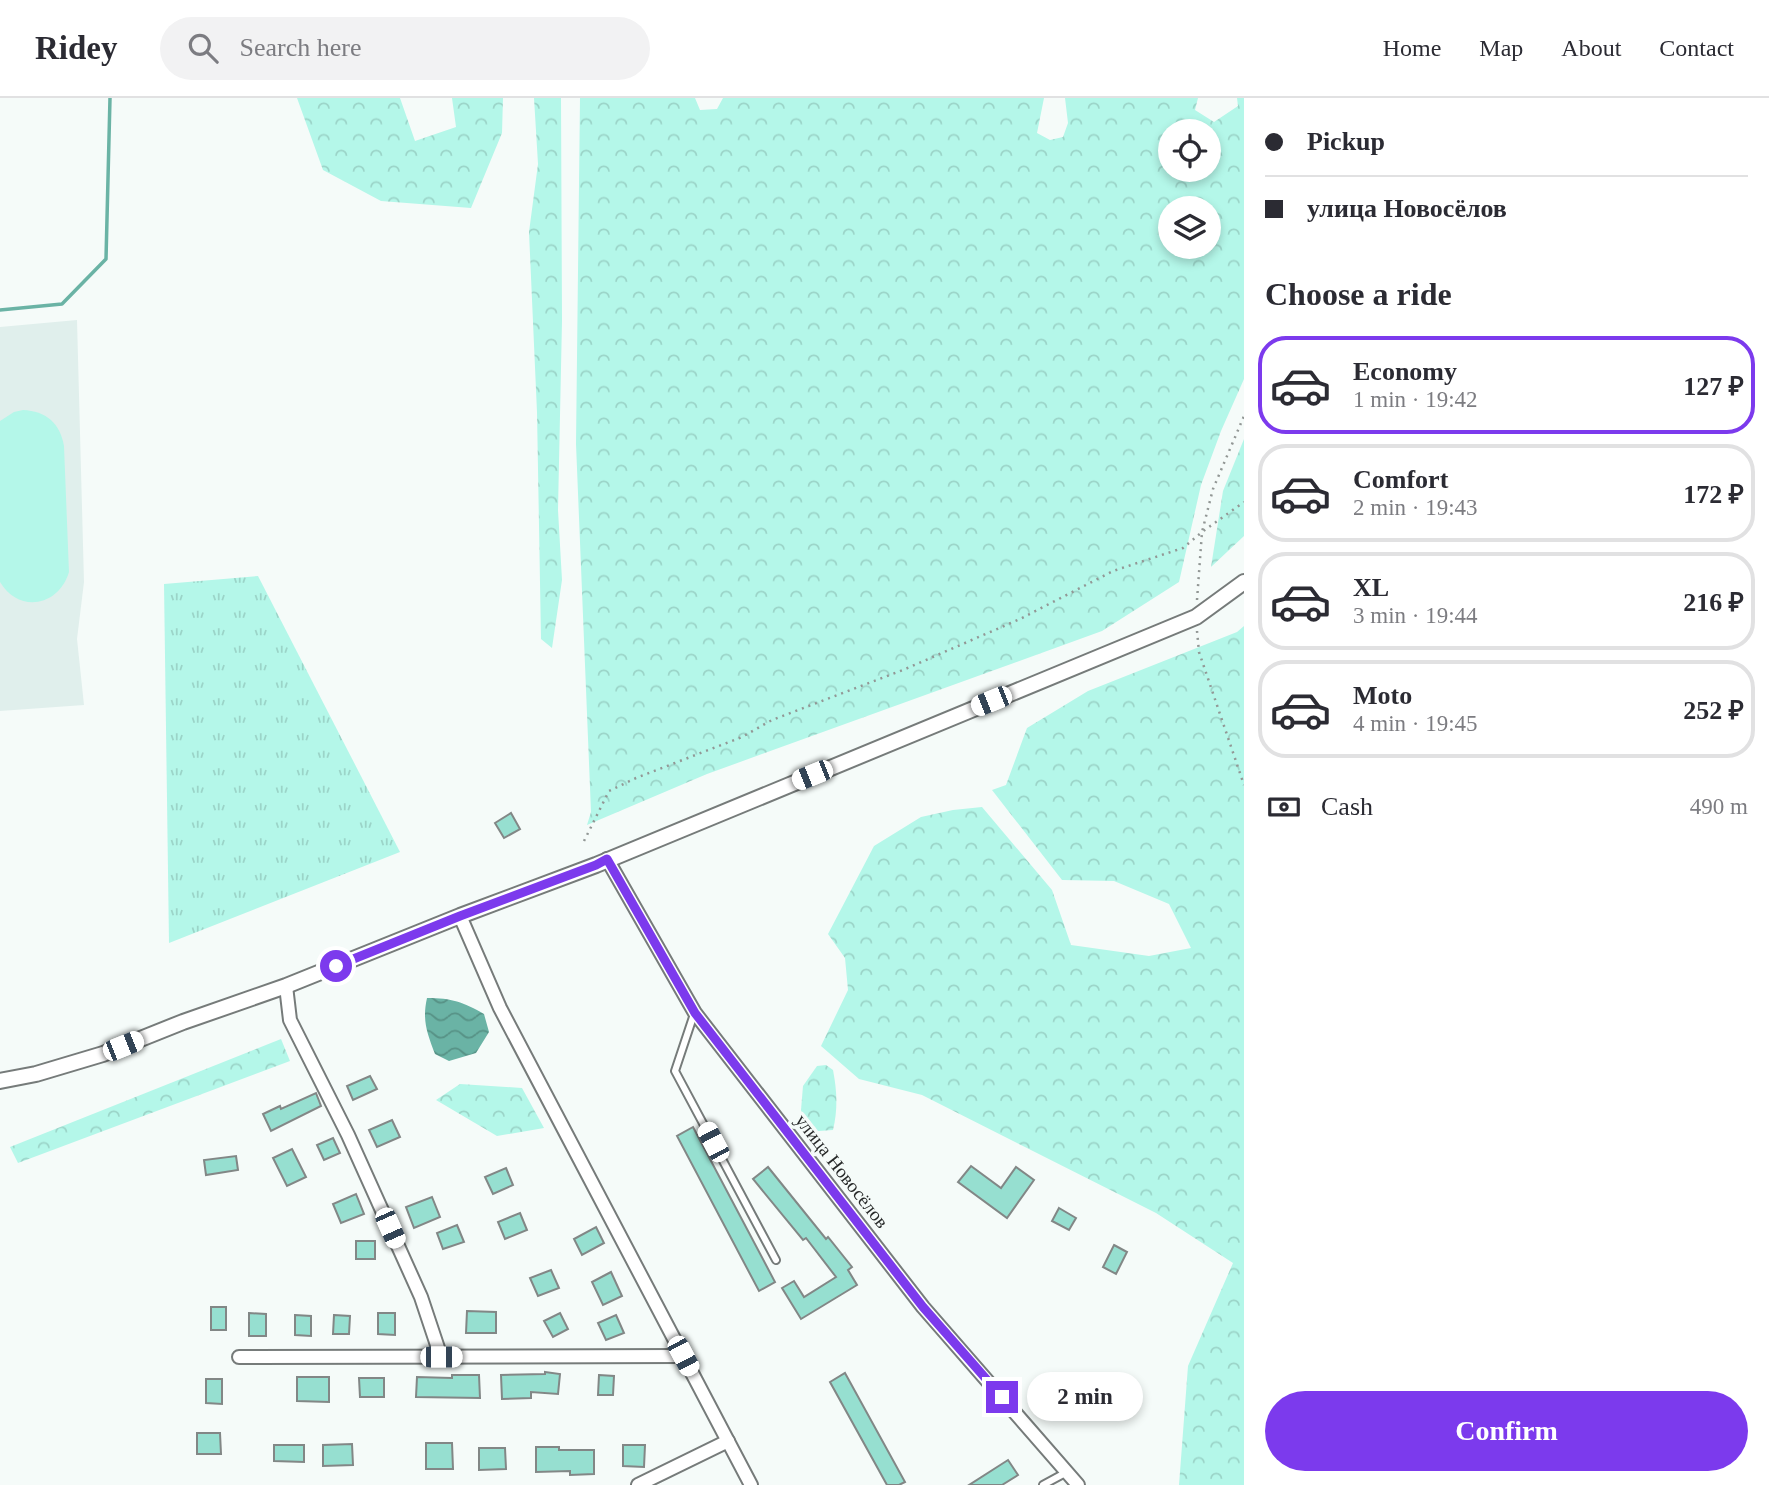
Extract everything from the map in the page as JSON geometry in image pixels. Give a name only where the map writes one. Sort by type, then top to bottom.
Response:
[{"type":"street","points":[[0,1081],[58,1068],[103,1054],[596,865],[1196,617],[1244,582]]},
{"type":"street","name":"улица Новосёлов","points":[[607,859],[695,1013],[923,1307],[1079,1485]]},
{"type":"street","points":[[460,916],[500,1008],[751,1485]]},
{"type":"street","points":[[286,986],[290,1020],[348,1135],[416,1285],[441,1357]]},
{"type":"street","points":[[239,1357],[683,1356]]},
{"type":"street","points":[[638,1485],[728,1441]]},
{"type":"lane","points":[[695,1013],[675,1071],[776,1260]]},
{"type":"lane","points":[[1043,1485],[1068,1472]]},
{"type":"path","points":[[1244,415],[1213,489],[1202,532],[1196,617],[1199,652],[1244,785]]},
{"type":"path","points":[[584,841],[608,791],[742,737],[772,720],[926,660],[1020,619],[1113,571],[1183,548],[1244,502]]},
{"type":"shaded area","points":[[77,320],[84,582],[77,639],[84,705],[0,711],[0,327]]},
{"type":"green space","points":[[297,98],[400,98],[415,141],[456,127],[452,98],[503,98],[502,133],[471,208],[381,201],[323,170]]},
{"type":"green space","points":[[534,98],[561,98],[562,321],[558,510],[562,580],[552,648],[541,639],[537,412],[529,232],[538,164]]},
{"type":"green space","points":[[580,98],[695,98],[700,110],[717,109],[723,98],[1044,98],[1037,133],[1050,140],[1063,137],[1068,123],[1065,98],[1198,98],[1195,110],[1209,119],[1158,119],[1158,182],[1221,182],[1221,119],[1218,119],[1238,106],[1237,98],[1244,98],[1244,379],[1201,485],[1179,582],[1102,631],[707,774],[587,825],[591,812],[576,444]]},
{"type":"green space","points":[[23,410],[39,413],[51,420],[59,431],[64,446],[69,572],[57,592],[38,602],[17,599],[0,582],[0,421]]},
{"type":"green space","points":[[1244,439],[1244,536],[1211,567],[1223,491]]},
{"type":"green space","points":[[258,576],[400,852],[169,943],[164,584]]},
{"type":"green space","points":[[1244,626],[1244,1485],[1179,1485],[1188,1366],[1233,1263],[1156,1213],[922,1095],[859,1079],[821,1046],[848,990],[845,958],[828,934],[874,846],[921,817],[982,807],[1052,890],[1071,945],[1149,956],[1191,948],[1169,904],[1114,881],[1062,880],[992,790],[1006,785],[1027,728],[1088,691],[1237,632]]},
{"type":"green space","points":[[281,1039],[290,1061],[18,1163],[10,1147]]},
{"type":"green space","points":[[826,1065],[833,1070],[835,1085],[833,1130],[805,1132],[801,1110],[803,1086],[817,1066]]},
{"type":"green space","points":[[460,1084],[522,1088],[544,1128],[497,1136],[436,1100]]},
{"type":"water","points":[[427,998],[457,1002],[484,1014],[489,1032],[476,1053],[449,1061],[435,1054],[426,1026]]},
{"type":"building","points":[[511,813],[520,829],[504,838],[495,823]]},
{"type":"building","points":[[370,1076],[377,1089],[353,1100],[347,1086]]},
{"type":"building","points":[[316,1093],[321,1106],[271,1131],[263,1114]]},
{"type":"building","points":[[392,1120],[400,1137],[377,1147],[369,1130]]},
{"type":"building","points":[[693,1127],[775,1282],[759,1291],[677,1136]]},
{"type":"building","points":[[333,1138],[340,1153],[324,1160],[317,1145]]},
{"type":"building","points":[[292,1149],[306,1177],[287,1186],[273,1158]]},
{"type":"building","points":[[236,1156],[238,1170],[206,1175],[204,1160]]},
{"type":"building","points":[[971,1166],[1001,1188],[1016,1167],[1034,1180],[1007,1218],[958,1182]]},
{"type":"building","points":[[768,1167],[852,1267],[848,1270],[857,1285],[801,1319],[782,1288],[794,1281],[804,1297],[836,1277],[806,1238],[803,1240],[753,1179]]},
{"type":"building","points":[[506,1168],[513,1185],[493,1194],[485,1177]]},
{"type":"building","points":[[356,1194],[364,1214],[341,1223],[333,1204]]},
{"type":"building","points":[[432,1197],[440,1217],[414,1228],[406,1207]]},
{"type":"building","points":[[1059,1208],[1076,1218],[1069,1230],[1052,1221]]},
{"type":"building","points":[[520,1213],[527,1230],[505,1239],[498,1222]]},
{"type":"building","points":[[457,1225],[464,1242],[443,1249],[437,1233]]},
{"type":"building","points":[[596,1227],[604,1243],[582,1255],[574,1239]]},
{"type":"building","points":[[356,1241],[375,1241],[375,1259],[356,1259]]},
{"type":"building","points":[[1114,1245],[1127,1252],[1116,1274],[1103,1267]]},
{"type":"building","points":[[551,1270],[559,1288],[538,1296],[530,1278]]},
{"type":"building","points":[[611,1272],[622,1296],[603,1305],[592,1282]]},
{"type":"building","points":[[211,1307],[226,1307],[226,1330],[211,1330]]},
{"type":"building","points":[[467,1311],[496,1312],[496,1333],[466,1333]]},
{"type":"building","points":[[249,1313],[266,1314],[266,1336],[249,1336]]},
{"type":"building","points":[[378,1313],[395,1313],[395,1335],[378,1334]]},
{"type":"building","points":[[560,1313],[568,1329],[553,1337],[544,1321]]},
{"type":"building","points":[[295,1315],[311,1316],[311,1336],[295,1335]]},
{"type":"building","points":[[334,1315],[350,1316],[349,1334],[333,1334]]},
{"type":"building","points":[[616,1315],[624,1333],[606,1340],[598,1323]]},
{"type":"building","points":[[545,1372],[560,1374],[558,1394],[531,1392],[531,1398],[502,1399],[501,1375]]},
{"type":"building","points":[[845,1373],[905,1482],[887,1485],[830,1382]]},
{"type":"building","points":[[452,1375],[479,1375],[480,1398],[416,1397],[417,1377],[452,1378]]},
{"type":"building","points":[[599,1375],[614,1376],[613,1395],[598,1395]]},
{"type":"building","points":[[297,1377],[329,1377],[329,1402],[297,1401]]},
{"type":"building","points":[[359,1378],[384,1378],[384,1397],[360,1397]]},
{"type":"building","points":[[206,1379],[222,1379],[222,1404],[206,1403]]},
{"type":"building","points":[[197,1433],[220,1433],[221,1454],[197,1454]]},
{"type":"building","points":[[426,1443],[452,1443],[453,1469],[426,1469]]},
{"type":"building","points":[[352,1444],[353,1465],[323,1466],[323,1445]]},
{"type":"building","points":[[274,1445],[304,1445],[304,1462],[274,1461]]},
{"type":"building","points":[[623,1445],[645,1445],[644,1467],[623,1466]]},
{"type":"building","points":[[536,1447],[594,1450],[594,1474],[570,1475],[570,1471],[536,1472]]},
{"type":"building","points":[[479,1448],[505,1448],[506,1469],[479,1470]]},
{"type":"building","points":[[1008,1460],[1018,1475],[1002,1485],[969,1485]]},
{"type":"waterway","points":[[0,310],[62,304],[106,259],[110,98]]},
{"type":"route","points":[[336,966],[607,859],[695,1013],[923,1307],[1002,1397]]}]
